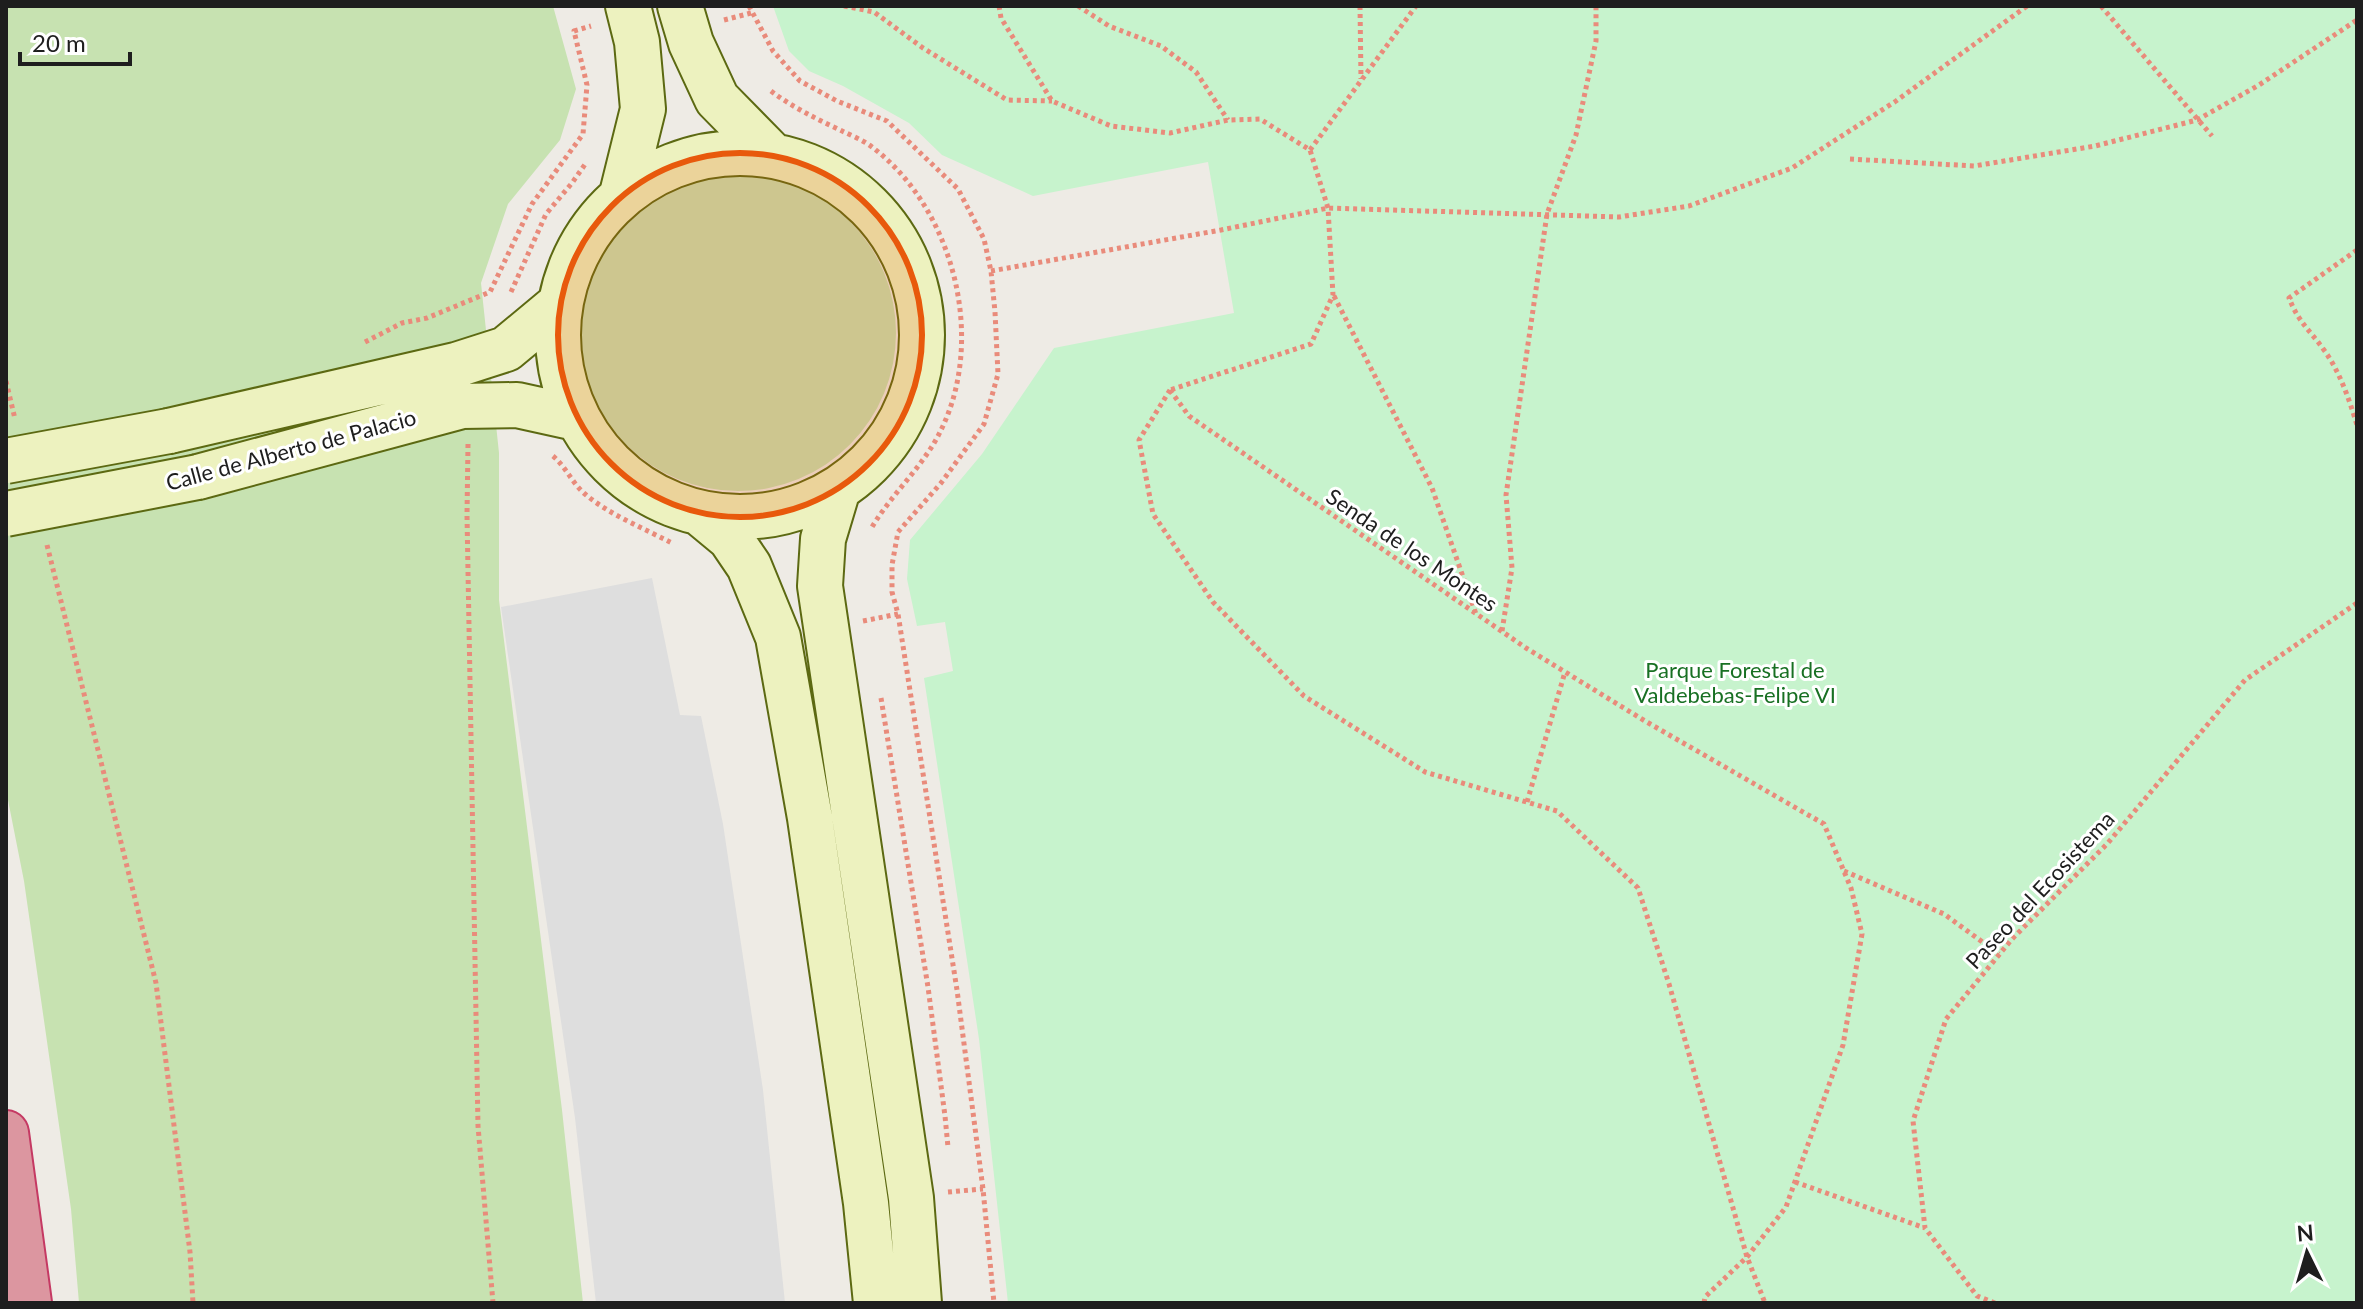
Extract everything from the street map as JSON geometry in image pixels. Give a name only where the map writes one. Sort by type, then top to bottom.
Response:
[{"type":"highway","points":[[6,1133],[29,1303]]},
{"type":"street","points":[[700,14],[691,43],[717,99],[772,155]]},
{"type":"street","points":[[610,16],[637,42],[643,109],[622,194]]},
{"type":"street","points":[[688,529],[795,509],[838,489],[879,454],[908,408],[922,354],[920,300],[902,248],[869,204],[824,172],[772,155],[719,153],[668,166],[622,194],[592,226],[571,263],[559,305],[558,363],[576,418],[608,462],[688,529],[730,538],[749,566],[778,637],[810,818],[866,1203],[876,1303]]},
{"type":"street","name":"Calle de Alberto de Palacio","points":[[11,440],[169,431],[456,365],[506,349],[559,305]]},
{"type":"street","name":"Calle de Alberto de Palacio","points":[[6,514],[198,477],[462,406],[517,405],[576,418]]},
{"type":"street","points":[[838,489],[823,539],[820,586],[911,1198],[919,1303]]},
{"type":"path","points":[[844,6],[874,12],[923,48],[1007,100],[1052,101],[1111,126],[1170,133],[1228,120],[1260,119],[1310,150],[1328,208],[1333,295],[1432,488],[1476,614]]},
{"type":"path","points":[[999,6],[1001,18],[1052,101]]},
{"type":"path","points":[[1078,6],[1109,26],[1161,46],[1196,72],[1228,120]]},
{"type":"path","points":[[1360,6],[1361,80]]},
{"type":"path","points":[[1310,150],[1416,6]]},
{"type":"path","points":[[1502,631],[1512,568],[1506,495],[1547,214],[1576,135],[1596,41],[1596,6]]},
{"type":"path","points":[[991,271],[1328,208],[1619,217],[1689,206],[1792,168],[1896,101],[2027,6]]},
{"type":"path","points":[[2101,6],[2212,136]]},
{"type":"path","points":[[700,14],[750,9],[773,51],[800,81],[837,101],[887,121],[958,189],[984,239],[991,271],[998,374],[984,424],[941,483],[898,532],[892,565],[892,592],[957,990],[983,1189],[994,1303]]},
{"type":"path","points":[[700,14],[724,31]]},
{"type":"path","points":[[362,343],[402,323],[427,318],[490,292],[532,204],[583,134],[587,85],[574,31],[610,16]]},
{"type":"path","points":[[1850,159],[1974,166],[2095,146],[2197,120],[2259,85],[2357,20]]},
{"type":"path","points":[[759,83],[792,107],[870,145],[899,171],[930,210],[951,260],[962,342],[957,389],[942,429],[918,468],[884,506],[866,536]]},
{"type":"path","points":[[508,298],[546,214],[588,159]]},
{"type":"path","points":[[2357,250],[2289,298],[2296,317],[2325,351],[2348,394],[2357,425]]},
{"type":"path","points":[[1333,295],[1311,344],[1170,390],[1139,440],[1153,514],[1213,602],[1304,696],[1425,772],[1557,811],[1638,888],[1669,984],[1747,1257],[1765,1303]]},
{"type":"path","points":[[6,381],[11,440]]},
{"type":"path","name":"Senda de los Montes","points":[[1170,390],[1189,416],[1476,614],[1645,721],[1824,824],[1851,888],[1862,934],[1843,1045],[1786,1207],[1747,1257],[1705,1297],[1704,1303]]},
{"type":"path","points":[[453,445],[480,442]]},
{"type":"path","points":[[468,443],[478,1126],[493,1303]]},
{"type":"path","points":[[552,455],[562,463],[570,478],[586,495],[688,529]]},
{"type":"path","points":[[45,537],[156,983],[190,1252],[193,1303]]},
{"type":"path","name":"Paseo del Ecosistema","points":[[1925,1228],[1913,1121],[1946,1019],[2012,939],[2107,844],[2245,680],[2357,603]]},
{"type":"path","points":[[859,621],[898,614]]},
{"type":"path","points":[[1527,802],[1565,672]]},
{"type":"path","points":[[1844,871],[1944,914],[1999,954]]},
{"type":"path","points":[[1795,1182],[1925,1228],[1977,1296],[1995,1303]]},
{"type":"path","points":[[935,1194],[983,1189]]},
{"type":"highlighted area","points":[[719,153],[772,155],[824,172],[869,204],[902,248],[920,300],[922,354],[908,408],[879,454],[838,489],[795,509],[749,518],[701,514],[651,495],[608,462],[576,418],[558,363],[559,305],[571,263],[592,226],[622,194],[668,166]]},
{"type":"green space","points":[[6,6],[553,6],[576,89],[560,140],[508,204],[481,283],[499,453],[499,600],[583,1303],[79,1303],[71,1209],[24,881],[6,790]]},
{"type":"green space","name":"Parque Forestal de Valdebebas-Felipe VI","points":[[773,6],[2357,6],[2357,1303],[1008,1303],[979,1039],[924,678],[953,671],[945,622],[917,626],[907,579],[910,540],[982,454],[1054,348],[1234,313],[1208,162],[1033,196],[942,155],[909,123],[809,71],[789,51]]},
{"type":"green space","points":[[738,175],[769,178],[798,187],[826,202],[850,221],[869,245],[884,273],[893,302],[896,333],[893,364],[884,393],[869,421],[850,445],[826,464],[798,479],[769,488],[738,491],[707,488],[678,479],[650,464],[626,445],[607,421],[592,393],[583,364],[580,333],[583,302],[592,273],[607,245],[626,221],[650,202],[678,187],[707,178]]},
{"type":"shaded area","points":[[652,578],[680,715],[701,716],[723,824],[763,1090],[785,1303],[596,1303],[575,1118],[501,607]]}]
